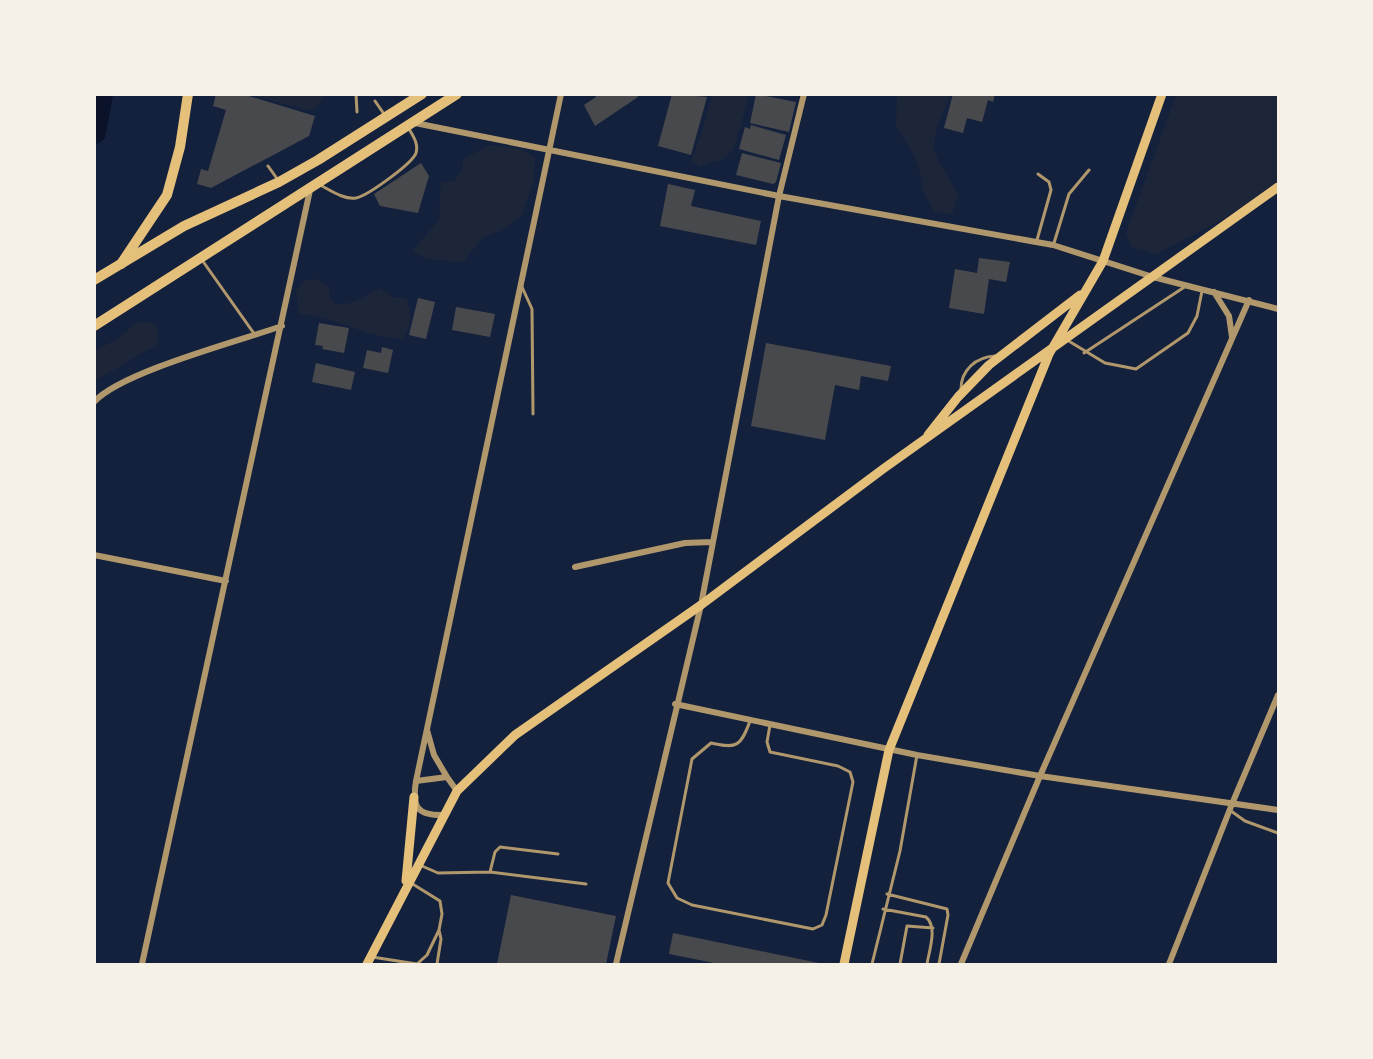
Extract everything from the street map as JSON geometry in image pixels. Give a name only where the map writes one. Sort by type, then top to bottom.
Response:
[{"type":"main road","points":[[120,264],[167,195],[180,147],[188,94]]},
{"type":"main road","points":[[94,280],[184,226],[279,182],[422,94]]},
{"type":"main road","points":[[94,326],[457,94]]},
{"type":"main road","points":[[844,964],[889,750],[1048,354],[1103,261],[1162,94]]},
{"type":"main road","points":[[369,961],[417,864],[457,791],[515,735],[701,605],[1278,187]]},
{"type":"main road","points":[[921,444],[961,393],[1000,357],[1084,292]]},
{"type":"main road","points":[[407,884],[414,797]]},
{"type":"street","points":[[444,815],[426,814],[418,809],[414,797],[416,781],[561,94]]},
{"type":"street","points":[[616,964],[675,705],[701,605],[779,196],[804,94]]},
{"type":"street","points":[[411,125],[548,149],[779,196],[1053,245],[1153,277],[1278,309]]},
{"type":"street","points":[[142,964],[314,187]]},
{"type":"street","points":[[1214,292],[1229,316],[1232,338]]},
{"type":"street","points":[[961,964],[1040,776],[1249,300]]},
{"type":"street","points":[[94,402],[102,394],[138,375],[282,326]]},
{"type":"street","points":[[575,567],[685,543],[712,542]]},
{"type":"street","points":[[94,555],[226,581]]},
{"type":"street","points":[[1170,964],[1231,807],[1278,695]]},
{"type":"street","points":[[675,705],[917,755],[1231,807],[1278,810]]},
{"type":"street","points":[[426,726],[434,755],[457,791]]},
{"type":"street","points":[[416,781],[447,777]]},
{"type":"lane","points":[[356,94],[357,112]]},
{"type":"lane","points":[[375,101],[386,117]]},
{"type":"lane","points":[[314,187],[345,197],[359,197],[410,163],[416,152],[411,125]]},
{"type":"lane","points":[[268,166],[279,182]]},
{"type":"lane","points":[[1053,245],[1069,194],[1089,170]]},
{"type":"lane","points":[[1036,242],[1051,190],[1049,182],[1038,174]]},
{"type":"lane","points":[[201,258],[256,335]]},
{"type":"lane","points":[[520,282],[532,309],[533,414]]},
{"type":"lane","points":[[1084,353],[1187,285]]},
{"type":"lane","points":[[1067,340],[1084,353],[1105,363],[1136,369],[1188,333],[1197,316],[1203,289]]},
{"type":"lane","points":[[750,720],[738,744],[733,747],[711,743],[692,759],[668,883],[677,898],[692,905],[813,929],[822,925],[826,915],[853,782],[850,772],[838,766],[770,752],[767,742],[770,725]]},
{"type":"lane","points":[[872,964],[883,909],[900,851],[917,755]]},
{"type":"lane","points":[[1231,807],[1245,821],[1278,833]]},
{"type":"lane","points":[[490,872],[495,852],[500,847],[558,854]]},
{"type":"lane","points":[[417,864],[438,873],[490,872],[586,884]]},
{"type":"lane","points":[[369,961],[417,964],[427,955],[442,914],[440,901],[407,884]]},
{"type":"lane","points":[[887,894],[947,909],[948,915],[939,964]]},
{"type":"lane","points":[[883,909],[926,917],[933,928],[927,964]]},
{"type":"lane","points":[[900,964],[907,926],[933,928]]},
{"type":"lane","points":[[437,964],[441,939],[438,930]]},
{"type":"shaded area","points":[[324,94],[315,109],[306,110],[251,95]]},
{"type":"shaded area","points":[[712,95],[749,95],[734,149],[720,161],[713,161],[700,167],[691,160],[701,135]]},
{"type":"shaded area","points":[[897,95],[951,95],[937,127],[933,150],[958,195],[952,214],[934,212],[923,190],[919,168],[910,148],[896,127]]},
{"type":"shaded area","points":[[1176,95],[1278,95],[1278,181],[1226,218],[1156,254],[1132,247],[1126,233]]},
{"type":"shaded area","points":[[488,145],[522,149],[535,157],[534,181],[522,215],[501,231],[483,237],[463,262],[427,259],[412,251],[439,220],[441,182],[454,181],[463,169],[463,160]]},
{"type":"shaded area","points":[[316,279],[329,287],[330,298],[336,304],[354,301],[381,288],[393,297],[407,299],[410,321],[405,336],[401,340],[378,336],[331,320],[299,314],[296,291],[304,281]]},
{"type":"shaded area","points":[[140,321],[152,323],[159,330],[156,345],[95,381],[95,351],[115,340]]},
{"type":"building","points":[[216,94],[242,94],[315,116],[309,136],[211,188],[197,184],[201,169],[208,171],[226,110],[213,106]]},
{"type":"building","points":[[595,94],[637,94],[638,97],[595,126],[584,105],[596,97]]},
{"type":"building","points":[[672,94],[707,97],[691,155],[658,146]]},
{"type":"building","points":[[756,94],[796,102],[789,132],[750,123]]},
{"type":"building","points":[[953,94],[995,94],[993,102],[988,100],[982,122],[967,118],[963,133],[944,128]]},
{"type":"building","points":[[751,125],[786,135],[779,160],[739,149],[745,127],[750,129]]},
{"type":"building","points":[[742,153],[781,163],[776,182],[773,184],[736,175]]},
{"type":"building","points":[[421,163],[429,176],[418,213],[380,206],[374,194]]},
{"type":"building","points":[[668,184],[695,190],[691,206],[761,221],[756,245],[660,226]]},
{"type":"building","points":[[979,258],[1010,262],[1006,282],[989,279],[984,314],[949,308],[955,269],[977,273]]},
{"type":"building","points":[[418,298],[435,302],[426,339],[409,335]]},
{"type":"building","points":[[456,307],[495,314],[490,337],[452,330]]},
{"type":"building","points":[[319,323],[349,328],[344,353],[322,349],[323,346],[315,345]]},
{"type":"building","points":[[766,343],[891,366],[888,381],[861,376],[859,390],[835,385],[825,440],[751,426]]},
{"type":"building","points":[[382,347],[393,350],[388,373],[363,368],[367,350],[381,353]]},
{"type":"building","points":[[316,363],[355,372],[351,390],[312,382]]},
{"type":"building","points":[[511,895],[616,916],[606,964],[497,964]]},
{"type":"building","points":[[673,933],[819,964],[719,964],[669,954]]},
{"type":"waterway","points":[[94,132],[101,94]]}]
